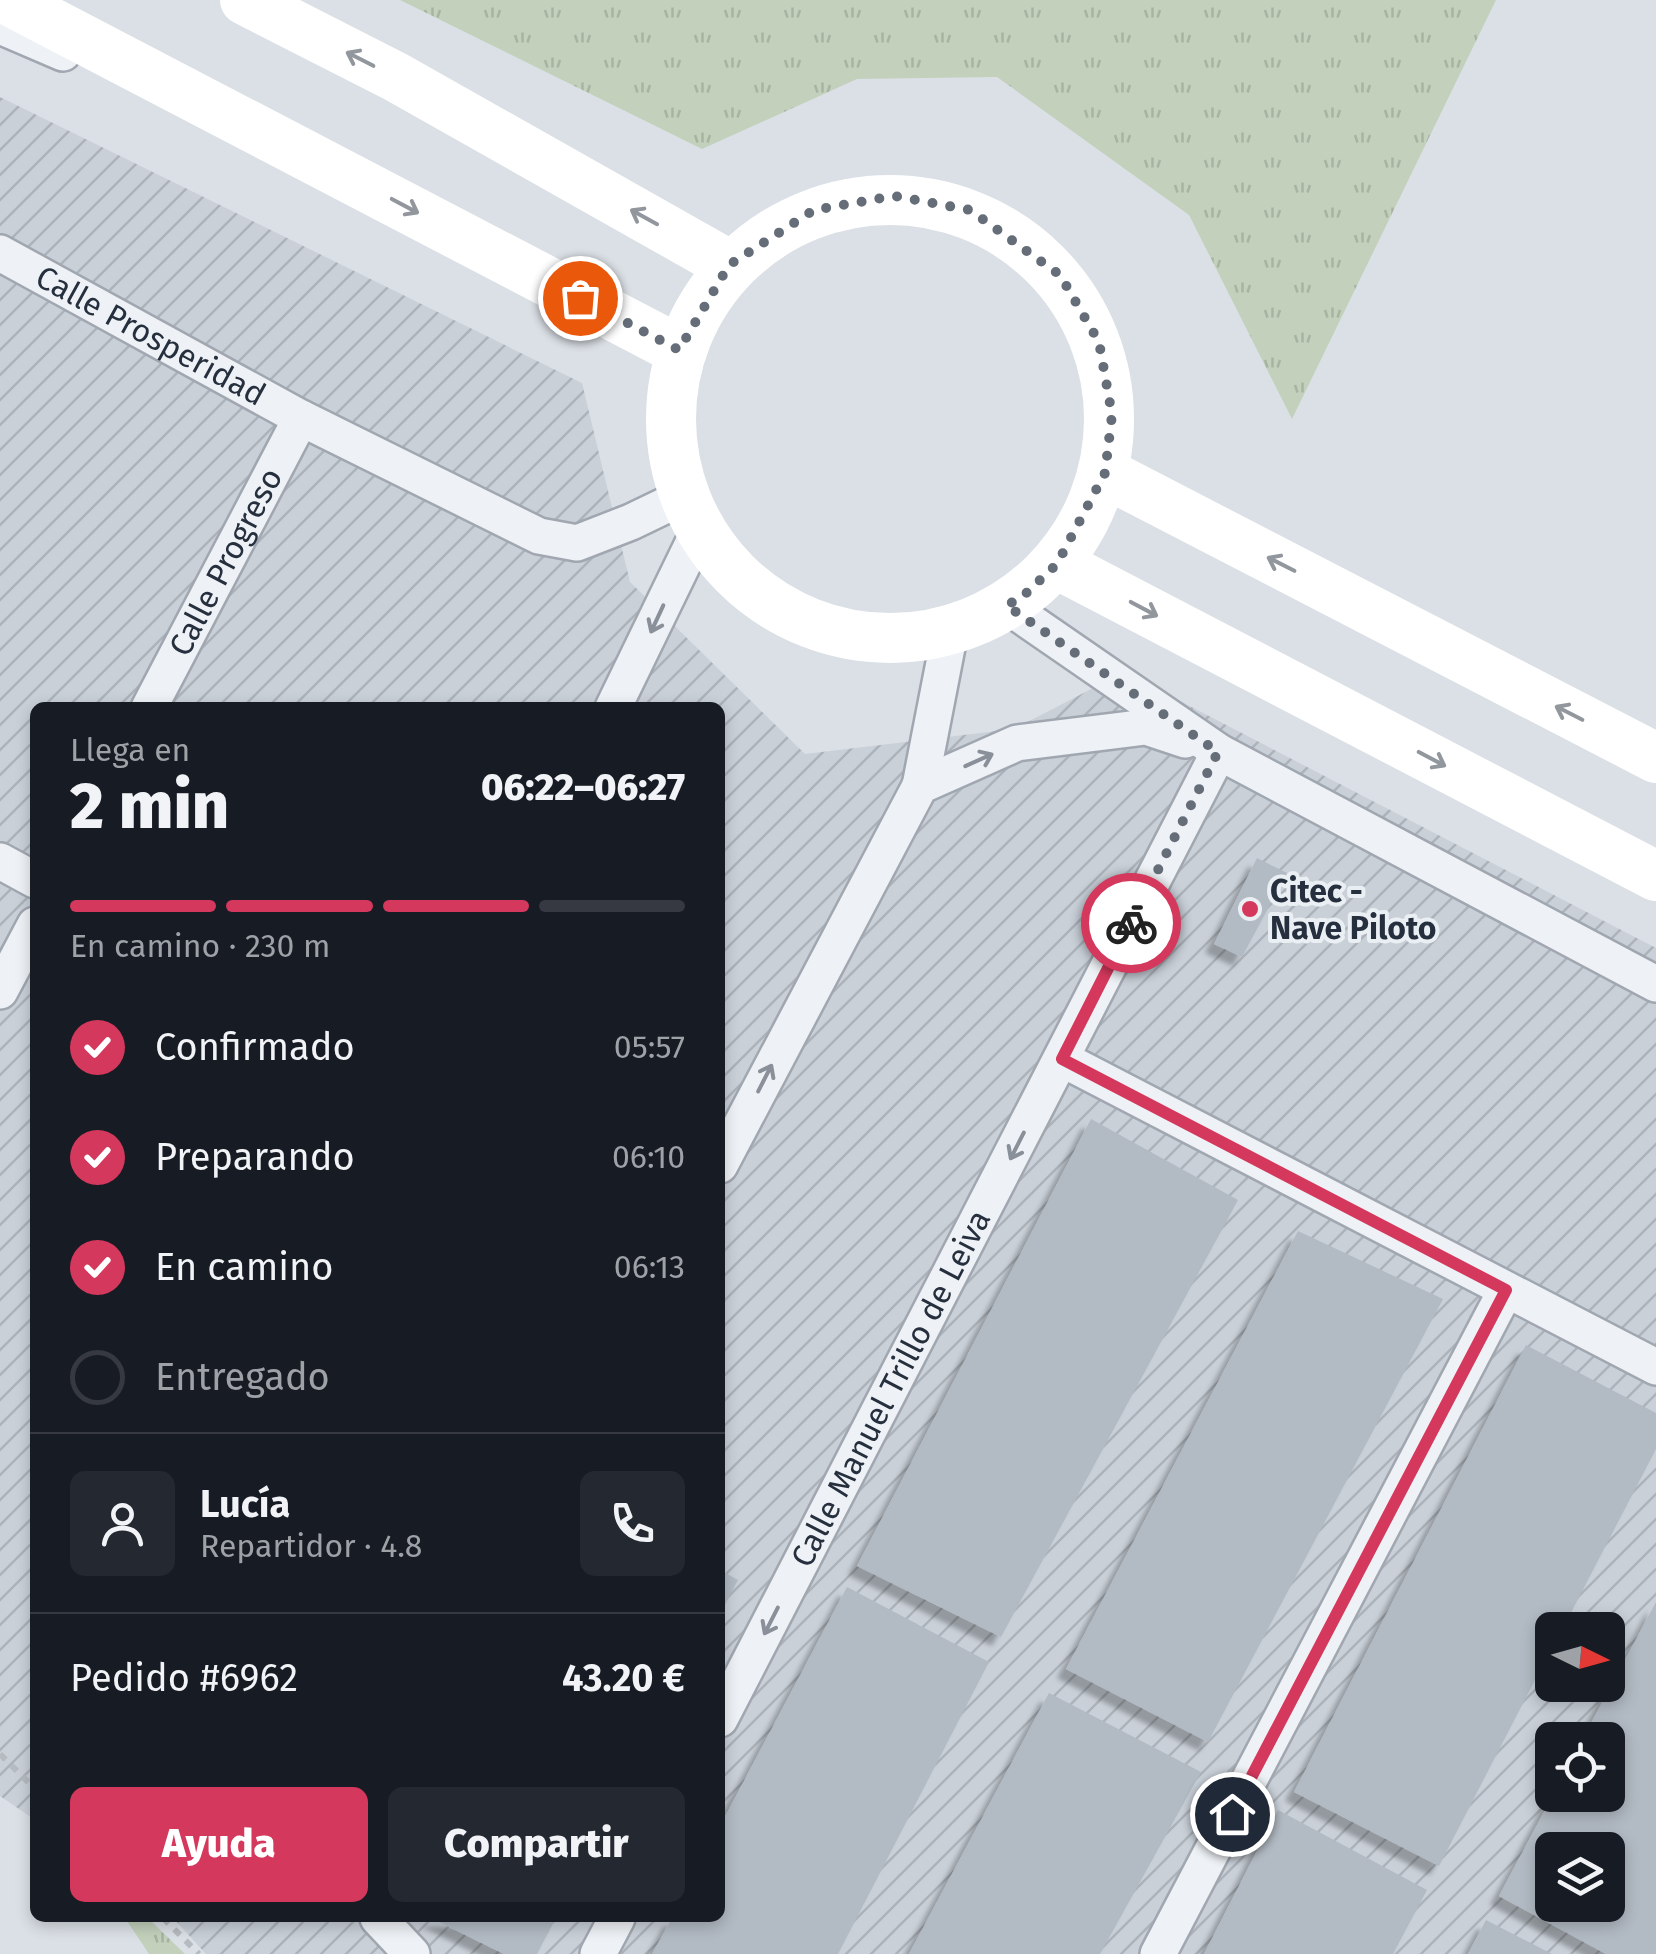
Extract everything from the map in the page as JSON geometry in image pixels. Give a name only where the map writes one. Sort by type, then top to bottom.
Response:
[{"type":"main road","points":[[8,0],[679,350]]},
{"type":"main road","points":[[245,0],[396,77],[729,265]]},
{"type":"main road","points":[[894,196],[970,210],[1060,275],[1099,342],[1112,415],[1105,473],[1057,564],[1020,599],[950,632],[881,640],[806,624],[749,590],[693,513],[670,448],[679,350],[729,265],[814,210],[894,196]]},
{"type":"main road","points":[[1105,473],[1656,758]]},
{"type":"main road","points":[[1057,564],[1656,876]]},
{"type":"street","points":[[0,26],[350,177]]},
{"type":"street","name":"Calle Prosperidad","points":[[0,253],[300,418],[539,536],[577,542],[631,522],[693,513]]},
{"type":"street","name":"Calle Progreso","points":[[152,702],[300,418]]},
{"type":"street","points":[[615,702],[693,513]]},
{"type":"street","points":[[1006,605],[1218,752],[1656,984]]},
{"type":"street","points":[[725,1155],[920,786],[950,632]]},
{"type":"street","points":[[920,786],[1016,744],[1146,727],[1218,752]]},
{"type":"street","name":"Calle Manuel Trillo de Leiva","points":[[725,1709],[1218,752]]},
{"type":"street","points":[[0,861],[30,877]]},
{"type":"street","points":[[0,992],[30,935]]},
{"type":"street","points":[[1062,1059],[1656,1368]]},
{"type":"street","points":[[1158,1954],[1506,1290]]},
{"type":"street","points":[[382,1922],[412,1954]]},
{"type":"street","points":[[598,1954],[615,1922]]},
{"type":"path","points":[[0,1754],[30,1784]]},
{"type":"path","points":[[167,1922],[199,1954]]},
{"type":"shaded area","points":[[0,97],[582,383],[630,582],[805,754],[1014,729],[1124,672],[1656,948],[1656,1954],[206,1954],[177,1922],[725,1922],[725,702],[30,702],[30,1817],[0,1796]]},
{"type":"green space","points":[[400,0],[1496,0],[1292,419],[1189,215],[997,77],[857,79],[702,149]]},
{"type":"green space","points":[[128,1922],[152,1922],[185,1954],[149,1954]]},
{"type":"building","name":"Citec - Nave Piloto","points":[[1257,858],[1287,873],[1242,957],[1214,944]]},
{"type":"building","points":[[1091,1119],[1238,1200],[1001,1637],[857,1566]]},
{"type":"building","points":[[1298,1231],[1443,1299],[1208,1742],[1066,1669]]},
{"type":"building","points":[[1526,1345],[1656,1413],[1656,1449],[1571,1612],[1535,1612],[1535,1680],[1439,1866],[1294,1792]]},
{"type":"building","points":[[725,1573],[738,1580],[725,1605]]},
{"type":"building","points":[[847,1587],[989,1662],[838,1954],[652,1954],[670,1922],[725,1922],[725,1817]]},
{"type":"building","points":[[1656,1602],[1656,1954],[1606,1954],[1547,1922],[1625,1922],[1625,1832],[1535,1832],[1535,1916],[1499,1896],[1544,1812],[1625,1812],[1625,1722],[1592,1722],[1602,1702],[1625,1702],[1625,1660]]},
{"type":"building","points":[[1049,1693],[1201,1772],[1100,1954],[909,1954]]},
{"type":"building","points":[[1278,1810],[1427,1890],[1393,1954],[1204,1954]]},
{"type":"building","points":[[1486,1920],[1552,1954],[1468,1954]]},
{"type":"building","points":[[439,1922],[554,1922],[537,1954],[504,1954]]},
{"type":"way so far","points":[[580,298],[679,350],[729,265],[814,210],[894,196],[970,210],[1060,275],[1099,342],[1112,415],[1105,473],[1057,564],[1020,599],[1006,605],[1218,752],[1131,923]]},
{"type":"place","name":"Citec - Nave Piloto","points":[[1250,909]]},
{"type":"route","points":[[1131,923],[1062,1059],[1506,1290],[1232,1814]]}]
